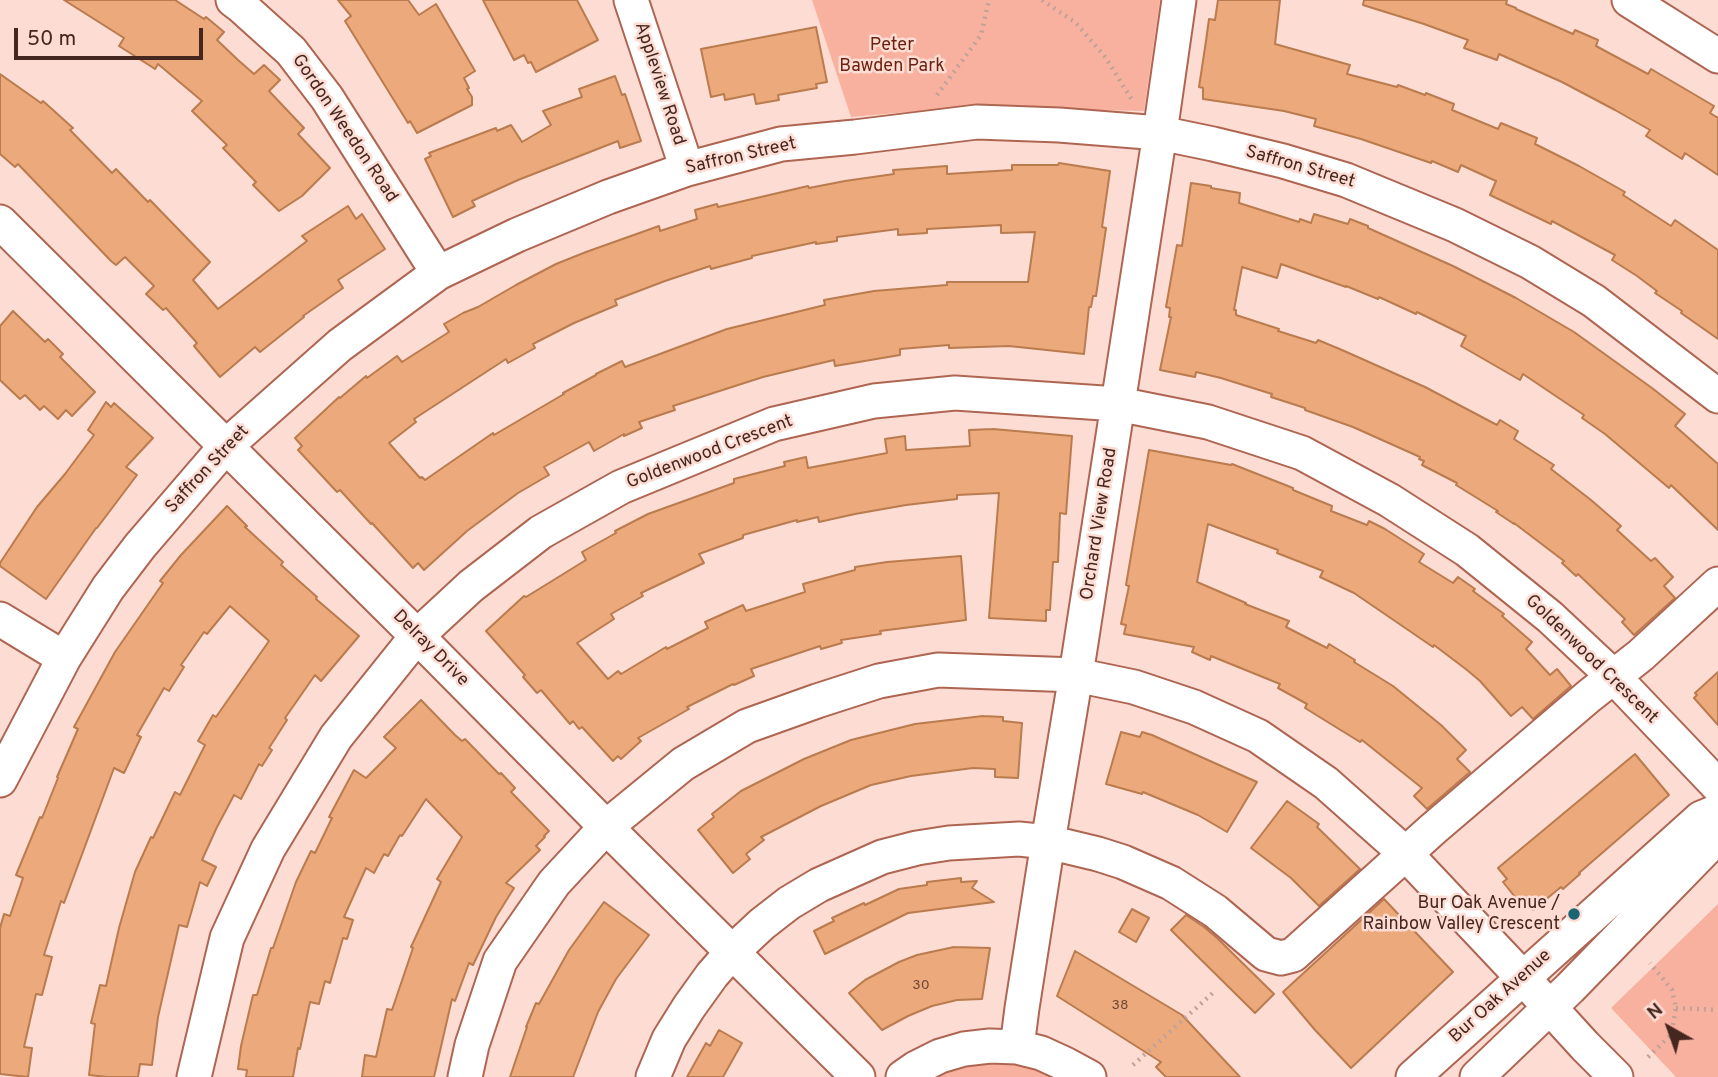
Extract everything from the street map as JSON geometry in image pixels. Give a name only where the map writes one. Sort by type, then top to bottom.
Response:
[{"type":"street","name":"Gordon Weedon Road","points":[[233,0],[291,51],[327,98],[438,273]]},
{"type":"street","name":"Appleview Road","points":[[631,0],[687,169]]},
{"type":"street","name":"Orchard View Road","points":[[1017,1047],[1179,0]]},
{"type":"street","points":[[1629,0],[1718,56]]},
{"type":"street","name":"Saffron Street","points":[[0,780],[64,658],[108,588],[140,546],[226,446],[340,345],[438,273],[528,230],[608,197],[687,169],[781,144],[977,122],[1160,133],[1224,147],[1346,180],[1455,225],[1530,262],[1594,301],[1718,396]]},
{"type":"street","name":"Delray Drive","points":[[0,222],[858,1077]]},
{"type":"street","name":"Goldenwood Crescent","points":[[194,1077],[227,938],[268,849],[336,737],[417,636],[471,586],[541,533],[621,487],[774,424],[874,401],[955,393],[1118,404],[1208,422],[1302,453],[1389,500],[1466,550],[1550,617],[1613,676],[1718,786]]},
{"type":"street","points":[[653,1077],[669,1039],[689,1007],[733,951],[762,924],[819,885],[882,857],[949,843],[1019,839],[1048,842],[1123,862],[1171,883],[1215,911],[1266,954],[1287,957],[1298,951],[1405,853],[1641,655],[1718,584]]},
{"type":"street","points":[[0,619],[64,658]]},
{"type":"street","points":[[465,1077],[472,1045],[500,961],[554,883],[606,827],[683,764],[747,726],[879,681],[938,670],[1076,675],[1134,687],[1194,707],[1258,736],[1326,783],[1405,853],[1616,1077]]},
{"type":"street","name":"Bur Oak Avenue","points":[[1413,1077],[1701,818],[1718,811]]},
{"type":"street","points":[[1476,1077],[1550,1007],[1718,836]]},
{"type":"street","points":[[902,1077],[931,1059],[950,1052],[984,1046],[1017,1047],[1053,1058],[1088,1077]]},
{"type":"path","points":[[937,95],[981,35],[989,0]]},
{"type":"path","points":[[1042,0],[1076,23],[1106,58],[1132,100]]},
{"type":"path","points":[[1648,1057],[1671,1035],[1676,1008],[1672,990],[1650,963]]},
{"type":"path","points":[[1133,1065],[1215,991]]},
{"type":"path","points":[[1676,1008],[1718,1010]]},
{"type":"green space","name":"Peter Bawden Park","points":[[812,0],[1160,0],[1144,111],[965,107],[851,117]]},
{"type":"green space","points":[[1718,904],[1718,1077],[1676,1077],[1611,1008]]},
{"type":"green space","points":[[960,1061],[1024,1061],[1054,1077],[921,1077]]},
{"type":"building","points":[[64,0],[175,0],[204,19],[206,17],[224,32],[217,40],[254,74],[264,65],[280,80],[269,91],[304,128],[298,134],[330,168],[302,196],[279,211],[253,185],[256,182],[223,148],[227,145],[192,111],[202,101],[158,64],[155,69],[119,46],[124,38]]},
{"type":"building","points":[[338,0],[408,0],[419,15],[436,4],[475,71],[464,78],[472,97],[472,105],[417,133],[410,121],[408,123],[345,21],[351,16]]},
{"type":"building","points":[[483,0],[577,0],[598,40],[536,72],[524,55],[514,60]]},
{"type":"building","points":[[1218,0],[1280,0],[1275,44],[1350,65],[1347,74],[1397,87],[1398,85],[1425,95],[1426,93],[1454,104],[1452,110],[1498,129],[1501,123],[1537,138],[1535,144],[1625,192],[1623,195],[1671,226],[1675,220],[1718,250],[1718,339],[1655,293],[1657,291],[1637,276],[1612,260],[1615,255],[1552,221],[1551,224],[1490,195],[1496,181],[1461,165],[1458,172],[1432,161],[1431,163],[1314,126],[1316,119],[1284,111],[1203,99],[1203,88],[1199,87],[1209,19],[1215,20]]},
{"type":"building","points":[[1364,0],[1507,0],[1506,4],[1516,9],[1573,34],[1575,30],[1598,40],[1596,46],[1648,74],[1651,69],[1714,106],[1710,113],[1718,118],[1718,175],[1685,153],[1682,159],[1646,136],[1650,130],[1562,82],[1499,54],[1497,60],[1464,48],[1468,40],[1363,5]]},
{"type":"building","points":[[816,27],[827,82],[816,84],[817,88],[778,95],[779,100],[756,104],[754,94],[725,100],[724,94],[711,97],[701,49]]},
{"type":"building","points":[[0,74],[41,103],[43,101],[73,128],[70,130],[112,173],[116,169],[210,262],[193,280],[218,309],[307,241],[302,236],[348,206],[356,219],[362,214],[385,249],[338,280],[343,288],[303,316],[260,352],[255,347],[220,377],[194,346],[197,343],[166,308],[163,310],[146,294],[154,286],[125,257],[116,265],[111,261],[18,164],[15,167],[0,154]]},
{"type":"building","points":[[615,76],[622,95],[625,94],[641,141],[620,148],[618,141],[518,180],[472,201],[475,206],[453,217],[425,159],[431,156],[429,153],[511,125],[522,142],[551,125],[543,111],[582,97],[579,89]]},
{"type":"building","points":[[1059,163],[1110,171],[1102,227],[1106,228],[1096,296],[1093,296],[1089,307],[1084,354],[1009,346],[949,348],[949,345],[900,349],[900,355],[835,366],[834,360],[763,377],[673,406],[675,410],[639,422],[642,428],[624,434],[594,451],[589,442],[544,467],[549,475],[518,493],[467,531],[424,570],[418,563],[413,568],[340,490],[337,492],[298,450],[302,446],[295,438],[339,397],[397,356],[402,362],[449,332],[444,324],[556,264],[659,226],[660,231],[697,219],[695,210],[808,186],[809,188],[894,174],[893,170],[947,166],[947,174],[1012,170],[1012,165]],"holes":[[[1001,225],[1001,233],[1035,232],[1028,282],[947,282],[947,285],[874,291],[824,300],[825,305],[727,329],[625,367],[622,361],[494,435],[493,433],[425,480],[420,478],[389,443],[416,422],[414,419],[506,359],[508,363],[535,348],[533,344],[617,305],[615,300],[665,281],[752,256],[816,242],[837,241],[837,237],[898,229],[898,235],[927,233],[927,229]]]},
{"type":"building","points":[[1191,183],[1240,193],[1239,203],[1299,222],[1300,219],[1311,223],[1314,214],[1348,224],[1350,219],[1368,226],[1516,298],[1574,332],[1685,414],[1675,426],[1718,464],[1718,530],[1671,485],[1669,488],[1582,418],[1584,415],[1523,374],[1520,380],[1461,346],[1466,336],[1379,297],[1378,299],[1281,264],[1277,278],[1242,267],[1234,310],[1236,315],[1316,343],[1318,340],[1425,387],[1497,425],[1500,420],[1518,431],[1514,439],[1554,465],[1551,469],[1621,526],[1617,530],[1651,561],[1655,558],[1673,577],[1664,586],[1675,598],[1634,635],[1622,622],[1625,619],[1578,574],[1576,576],[1562,563],[1564,561],[1496,512],[1498,511],[1456,485],[1457,483],[1422,465],[1424,461],[1419,459],[1420,457],[1353,427],[1271,397],[1272,394],[1196,372],[1195,377],[1160,370],[1171,317],[1170,308],[1166,307],[1177,245],[1182,246]]},
{"type":"building","points":[[13,311],[45,342],[48,339],[63,354],[60,357],[95,392],[72,416],[66,410],[58,419],[44,406],[40,410],[25,395],[20,399],[0,380],[0,326]]},
{"type":"building","points":[[106,402],[111,407],[114,403],[153,438],[126,467],[137,475],[46,599],[0,566],[0,563],[37,507],[94,435],[88,430]]},
{"type":"building","points":[[993,429],[1072,436],[1066,514],[1060,513],[1058,562],[1053,562],[1050,610],[1046,610],[1046,621],[989,618],[999,493],[957,495],[957,499],[906,505],[819,522],[818,517],[797,520],[743,535],[743,538],[699,554],[704,563],[641,593],[643,596],[611,614],[614,619],[577,643],[608,679],[618,671],[621,674],[666,647],[667,649],[708,628],[705,622],[743,605],[746,611],[805,592],[803,584],[855,570],[855,567],[961,556],[966,620],[880,631],[881,634],[841,640],[842,643],[821,649],[820,646],[751,669],[754,676],[687,707],[689,709],[638,738],[641,741],[621,759],[618,756],[613,761],[582,727],[579,729],[573,721],[570,724],[541,690],[537,693],[523,677],[525,675],[486,631],[524,596],[586,560],[582,552],[616,533],[615,531],[648,514],[734,483],[734,479],[785,466],[784,462],[806,457],[808,468],[887,453],[885,439],[905,436],[906,450],[970,446],[969,430]]},
{"type":"building","points":[[1149,450],[1232,464],[1332,506],[1331,511],[1367,525],[1369,521],[1385,529],[1424,554],[1419,562],[1453,583],[1458,577],[1475,589],[1473,591],[1504,614],[1502,616],[1532,642],[1526,649],[1550,675],[1557,669],[1571,686],[1533,719],[1522,707],[1511,716],[1467,670],[1354,593],[1320,577],[1323,571],[1277,553],[1278,550],[1208,524],[1197,582],[1289,621],[1286,627],[1327,648],[1329,644],[1355,660],[1354,662],[1393,686],[1441,725],[1466,750],[1457,759],[1470,772],[1427,809],[1414,796],[1422,788],[1362,740],[1360,742],[1305,708],[1307,704],[1278,688],[1280,684],[1211,656],[1210,660],[1192,652],[1194,647],[1124,634],[1126,625],[1121,624],[1129,586],[1126,585]]},
{"type":"building","points":[[227,506],[247,526],[245,527],[283,562],[281,565],[359,636],[321,681],[315,675],[285,718],[287,720],[269,748],[272,750],[262,766],[259,764],[241,799],[234,795],[217,827],[202,860],[216,867],[207,886],[200,882],[187,927],[179,925],[158,1017],[152,1065],[140,1064],[138,1077],[89,1075],[95,1024],[91,1023],[100,985],[106,986],[135,872],[175,792],[180,795],[205,745],[198,741],[213,715],[216,717],[269,641],[230,606],[207,634],[204,632],[181,665],[184,667],[169,691],[164,688],[137,735],[141,737],[124,773],[114,768],[64,903],[61,901],[44,955],[52,957],[42,995],[36,994],[24,1047],[32,1048],[28,1077],[0,1074],[0,928],[4,914],[10,916],[23,878],[16,875],[78,729],[74,727],[115,652],[163,583],[160,581]]},
{"type":"building","points":[[1718,672],[1718,725],[1694,698],[1697,695],[1695,693]]},
{"type":"building","points":[[421,700],[455,735],[462,741],[465,739],[499,774],[501,773],[515,788],[511,792],[549,831],[536,846],[540,850],[506,883],[514,888],[496,917],[473,965],[469,963],[455,1001],[452,999],[434,1077],[362,1077],[365,1055],[376,1057],[387,1009],[392,1010],[413,948],[411,947],[441,882],[437,879],[462,837],[426,799],[388,856],[384,854],[374,873],[366,868],[344,917],[353,920],[347,939],[343,938],[330,983],[325,981],[319,1004],[310,1002],[293,1077],[246,1077],[247,1070],[238,1069],[253,995],[257,995],[296,882],[311,851],[315,853],[332,818],[329,817],[354,770],[366,778],[396,748],[384,737]]},
{"type":"building","points":[[983,716],[1003,717],[1003,721],[1022,723],[1018,778],[995,777],[995,769],[973,768],[911,776],[871,785],[821,806],[761,837],[764,840],[746,854],[750,859],[733,873],[698,830],[714,817],[712,814],[741,791],[804,759],[851,740],[915,724]]},
{"type":"building","points":[[1121,732],[1140,737],[1142,732],[1152,735],[1257,782],[1227,832],[1198,815],[1143,792],[1142,794],[1106,784]]},
{"type":"building","points":[[1635,754],[1669,795],[1563,889],[1561,887],[1533,910],[1524,898],[1519,902],[1503,882],[1507,879],[1498,868]]},
{"type":"building","points":[[1287,801],[1319,824],[1317,827],[1360,869],[1319,906],[1291,878],[1251,848]]},
{"type":"building","points":[[961,878],[961,882],[977,881],[972,888],[994,902],[908,913],[825,954],[814,931],[834,921],[832,918],[899,889]]},
{"type":"building","points":[[1384,899],[1453,972],[1351,1068],[1283,992]]},
{"type":"building","points":[[604,902],[649,935],[616,979],[598,1012],[573,1077],[510,1077],[536,1003],[539,1004],[569,950]]},
{"type":"building","points":[[1132,909],[1149,918],[1136,942],[1119,932]]},
{"type":"building","points":[[1186,915],[1217,938],[1274,994],[1255,1013],[1171,930]]},
{"type":"building","points":[[954,947],[990,948],[982,999],[957,1000],[932,1006],[882,1030],[849,993],[865,980],[899,962]]},
{"type":"building","points":[[1075,951],[1182,1015],[1240,1077],[1166,1077],[1156,1067],[1161,1062],[1057,996]]},
{"type":"building","points":[[719,1030],[742,1043],[723,1077],[687,1077],[706,1043],[710,1046]]},
{"type":"place","name":"Bur Oak Avenue / Rainbow Valley Crescent","points":[[1574,914]]}]
